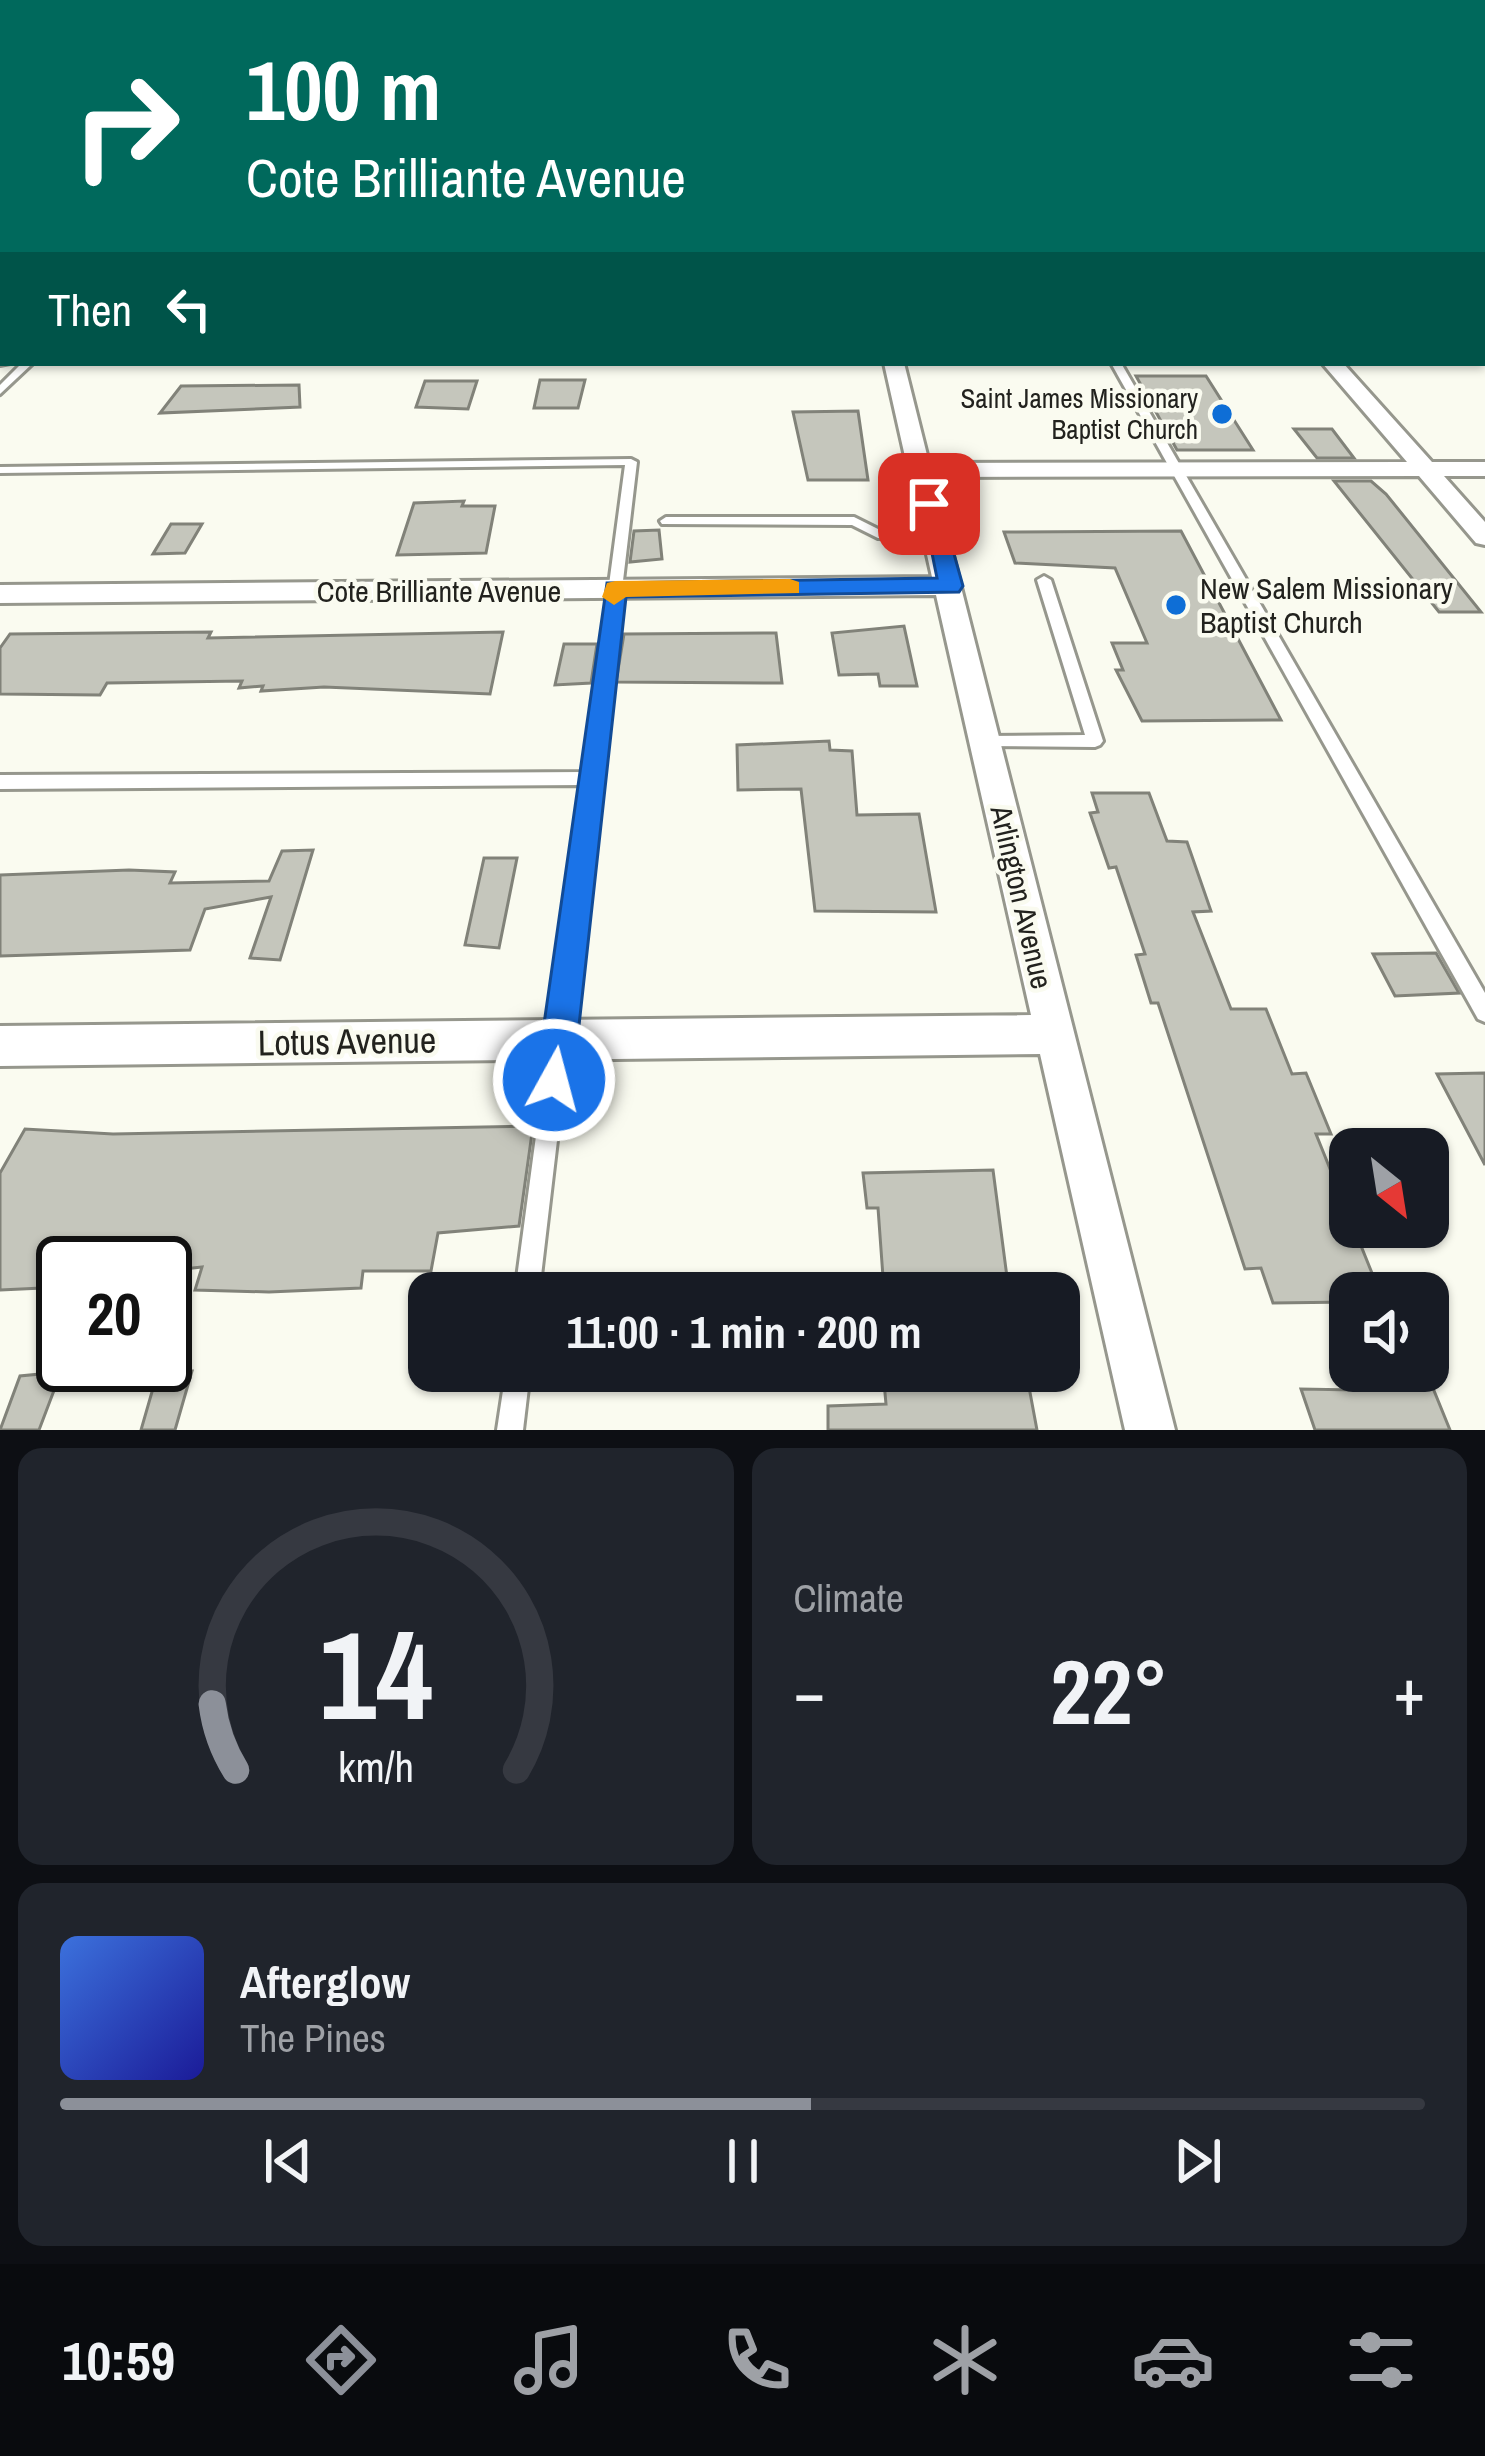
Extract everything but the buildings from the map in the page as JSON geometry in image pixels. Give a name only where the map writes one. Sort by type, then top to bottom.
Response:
[{"type":"street","name":"Arlington Avenue","points":[[895,366],[1150,1430]]},
{"type":"street","points":[[1335,366],[1485,537]]},
{"type":"street","points":[[920,470],[1485,469]]},
{"type":"street","name":"Cote Brilliante Avenue","points":[[0,594],[951,586]]},
{"type":"street","name":"Lotus Avenue","points":[[0,1046],[1054,1034]]},
{"type":"lane","points":[[0,391],[25,366]]},
{"type":"lane","points":[[1118,366],[1485,1012]]},
{"type":"lane","points":[[0,470],[631,462],[530,1272]]},
{"type":"lane","points":[[666,521],[854,520],[878,533],[938,537]]},
{"type":"lane","points":[[986,742],[1095,741],[1044,580]]},
{"type":"lane","points":[[0,782],[591,778]]},
{"type":"lane","points":[[510,1430],[515,1392]]},
{"type":"slow traffic","points":[[614,597],[615,589],[790,588]]},
{"type":"place","name":"Saint James Missionary Baptist Church","points":[[1222,414]]},
{"type":"place","name":"New Salem Missionary Baptist Church","points":[[1176,605]]},
{"type":"route","points":[[554,1080],[615,589],[951,586],[929,504]]}]
